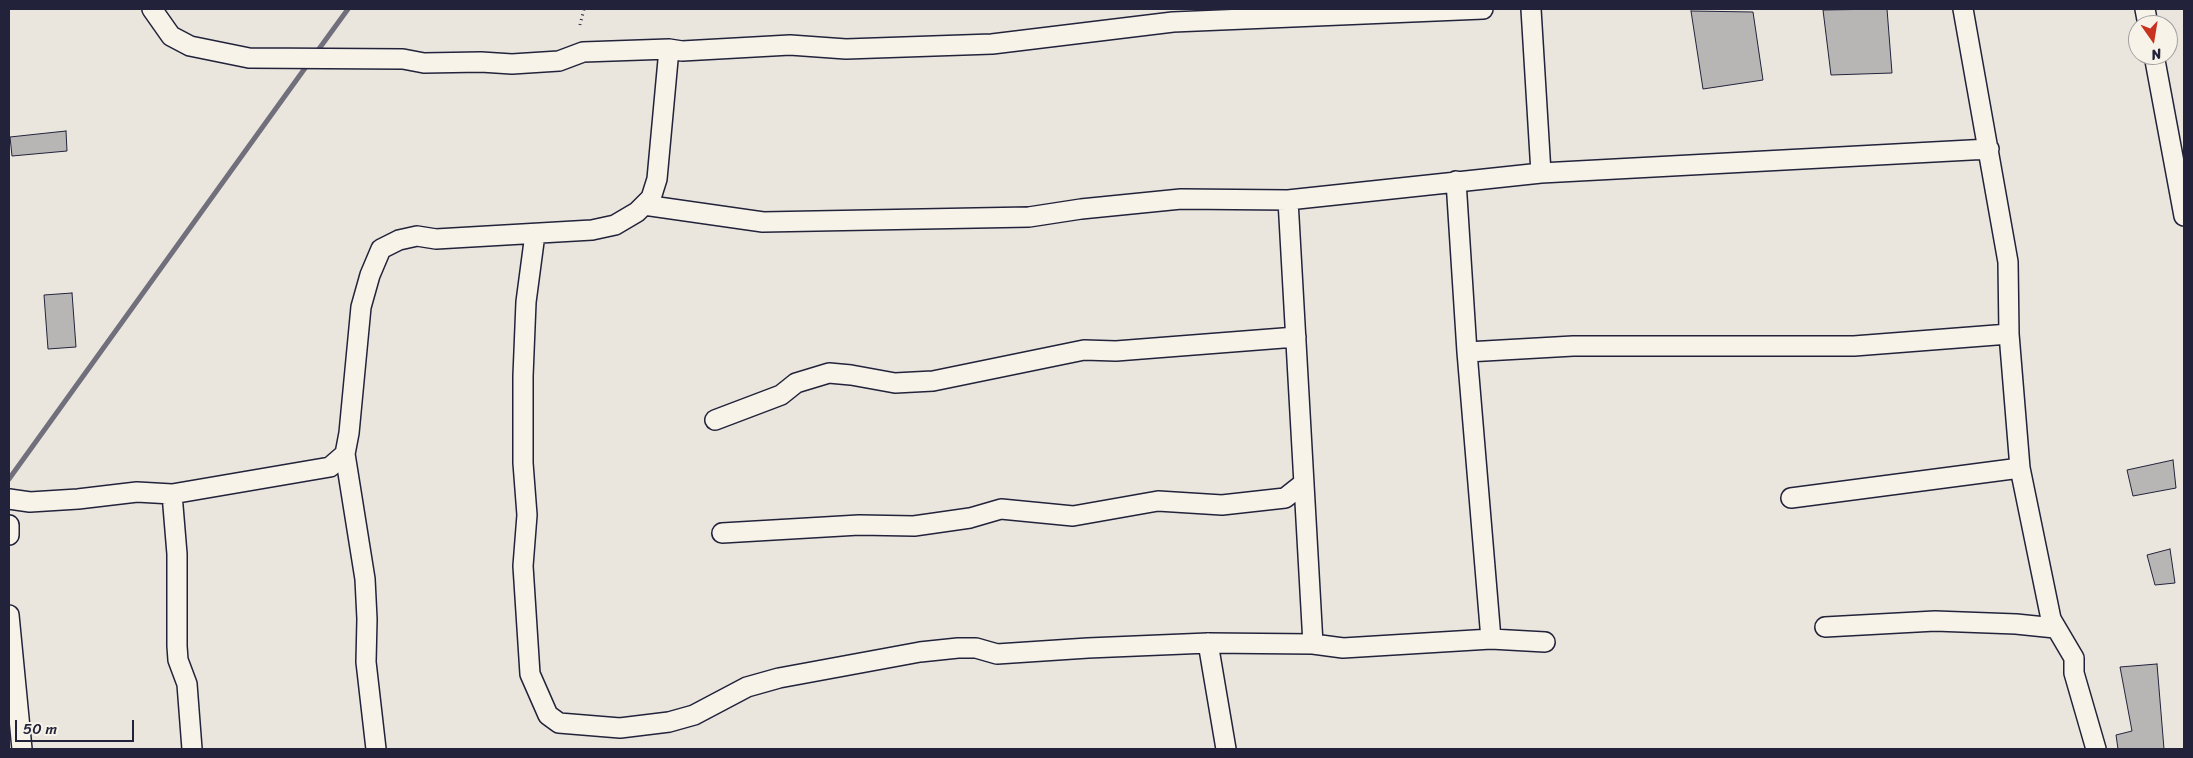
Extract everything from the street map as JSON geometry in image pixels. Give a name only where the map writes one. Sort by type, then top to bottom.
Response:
[{"type":"street","points":[[152,9],[170,36],[190,46],[248,58],[403,59],[424,63],[481,62],[512,64],[559,61],[583,52],[669,49],[682,51],[790,46],[846,49],[992,44],[1239,14],[1483,9]]},
{"type":"street","points":[[1531,9],[1541,173]]},
{"type":"street","points":[[1963,9],[2008,262],[2009,334],[2020,468],[2050,619],[2074,658],[2074,673],[2096,749]]},
{"type":"street","points":[[376,749],[366,662],[368,619],[365,579],[345,454],[349,433],[361,307],[370,275],[381,249],[399,240],[417,236],[436,239],[592,230],[615,225],[637,212],[651,198],[657,179],[669,49]]},
{"type":"street","points":[[2156,65],[2184,216]]},
{"type":"street","points":[[644,206],[763,222],[1029,217],[1081,209],[1181,199],[1288,200],[1541,173],[1989,149]]},
{"type":"street","points":[[1456,181],[1467,352],[1491,638]]},
{"type":"street","points":[[1288,200],[1313,644]]},
{"type":"street","points":[[535,234],[526,302],[523,376],[523,463],[527,514],[523,566],[530,674],[548,715],[560,723],[620,728],[669,722],[694,716],[747,687],[779,678],[920,652],[976,648],[997,654],[1208,643],[1313,644],[1343,648],[1491,638],[1545,642]]},
{"type":"street","points":[[1467,352],[1573,346],[1854,346],[2009,334]]},
{"type":"street","points":[[716,420],[781,395],[796,383],[829,373],[895,383],[933,381],[1084,350],[1116,351],[1296,337]]},
{"type":"street","points":[[9,499],[30,502],[138,492],[172,494],[330,468],[345,454]]},
{"type":"street","points":[[1791,498],[2020,468]]},
{"type":"street","points":[[722,533],[859,525],[914,526],[970,518],[1001,509],[1073,516],[1158,501],[1222,505],[1285,498],[1304,483]]},
{"type":"street","points":[[172,494],[177,554],[178,653],[187,684],[192,749]]},
{"type":"street","points":[[9,525],[9,535]]},
{"type":"street","points":[[9,615],[22,749]]},
{"type":"street","points":[[1825,627],[1935,621],[2016,624],[2055,628]]},
{"type":"street","points":[[1208,643],[1226,749]]},
{"type":"path","points":[[580,25],[584,9]]},
{"type":"building","points":[[1887,9],[1892,73],[1831,75],[1823,10]]},
{"type":"building","points":[[1691,11],[1753,12],[1763,80],[1703,89]]},
{"type":"building","points":[[66,131],[67,151],[12,156],[10,137]]},
{"type":"building","points":[[72,293],[76,347],[48,349],[44,295]]},
{"type":"building","points":[[2173,460],[2176,488],[2133,496],[2127,470]]},
{"type":"building","points":[[2170,549],[2175,583],[2155,585],[2147,555]]},
{"type":"building","points":[[2157,664],[2164,749],[2118,749],[2116,735],[2132,731],[2120,667]]},
{"type":"waterway","points":[[316,53],[348,9]]},
{"type":"waterway","points":[[9,479],[308,64]]}]
